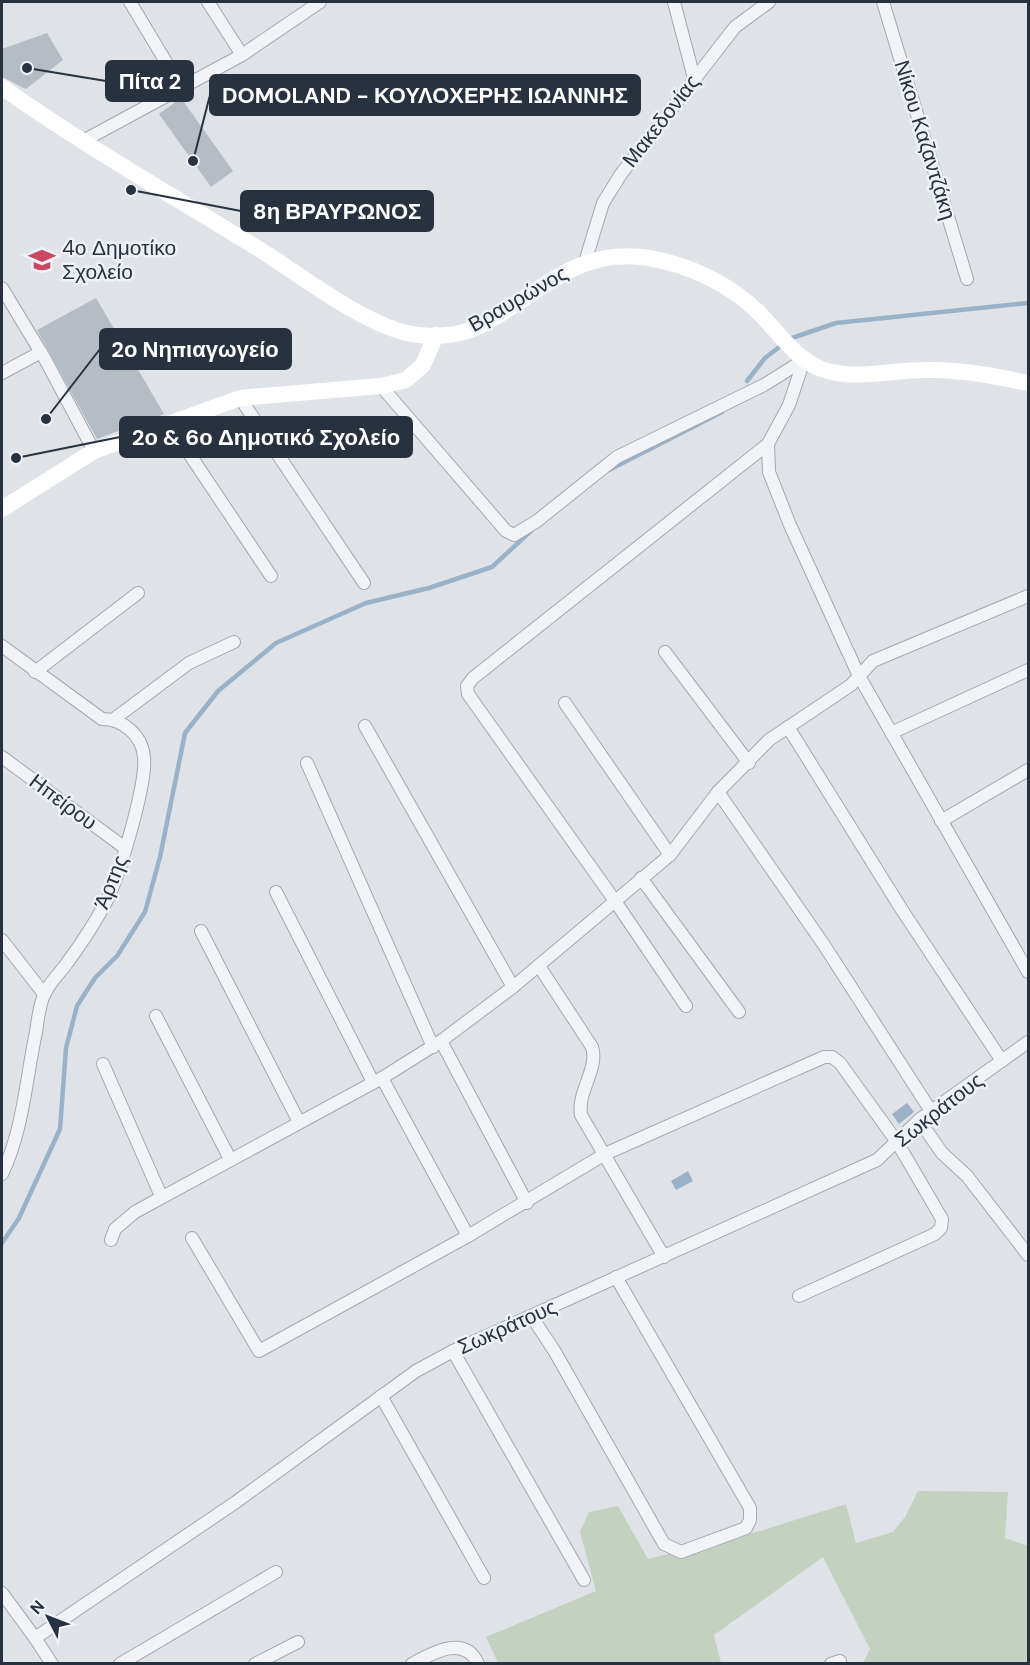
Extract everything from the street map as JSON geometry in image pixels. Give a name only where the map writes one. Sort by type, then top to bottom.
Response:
[{"type":"main road","name":"Βραυρώνος","points":[[2,87],[83,141],[362,314],[402,332],[436,335],[461,333],[484,323],[571,268],[585,262],[609,257],[633,256],[667,262],[699,272],[732,290],[777,331],[799,355],[824,370],[851,375],[942,370],[987,374],[1029,383]]},
{"type":"main road","points":[[2,509],[94,451],[240,398],[381,386],[406,380],[418,371],[436,335]]},
{"type":"street","points":[[130,2],[181,87]]},
{"type":"street","points":[[208,2],[242,55]]},
{"type":"street","points":[[83,141],[242,55],[320,2]]},
{"type":"street","points":[[674,2],[694,78]]},
{"type":"street","name":"Μακεδονίας","points":[[585,262],[603,203],[644,141],[735,27],[769,2]]},
{"type":"street","name":"Νίκου Καζαντζάκη","points":[[883,2],[967,279]]},
{"type":"street","points":[[2,288],[41,352],[94,451]]},
{"type":"street","points":[[2,373],[41,352]]},
{"type":"street","points":[[381,386],[506,531],[514,535],[537,520],[616,457],[764,385],[799,355]]},
{"type":"street","points":[[686,1006],[615,901],[468,694],[467,686],[473,678],[768,444],[789,405],[799,355]]},
{"type":"street","points":[[240,398],[364,583]]},
{"type":"street","points":[[170,425],[271,576]]},
{"type":"street","points":[[768,444],[770,472],[778,494],[859,676],[1029,972]]},
{"type":"street","points":[[35,672],[138,593]]},
{"type":"street","points":[[111,1240],[115,1229],[123,1220],[161,1196],[377,1080],[437,1044],[513,987],[670,855],[718,792],[749,763],[769,740],[850,685],[873,662],[1029,596]]},
{"type":"street","points":[[114,719],[189,663],[234,642]]},
{"type":"street","name":"Άρτης","points":[[2,646],[102,719],[114,719],[133,731],[140,741],[145,758],[141,785],[125,848],[106,902],[78,948],[44,993],[23,1101],[8,1161],[2,1174]]},
{"type":"street","points":[[665,652],[749,763]]},
{"type":"street","points":[[891,733],[1029,670]]},
{"type":"street","points":[[565,703],[670,855]]},
{"type":"street","points":[[365,726],[513,987]]},
{"type":"street","points":[[788,727],[902,910],[1002,1061]]},
{"type":"street","name":"Ηπείρου","points":[[2,757],[125,848]]},
{"type":"street","points":[[308,763],[437,1044],[527,1203]]},
{"type":"street","points":[[941,821],[1029,770]]},
{"type":"street","points":[[718,792],[824,945],[931,1111]]},
{"type":"street","points":[[641,878],[739,1012]]},
{"type":"street","points":[[276,892],[377,1080],[468,1236]]},
{"type":"street","points":[[201,931],[299,1122]]},
{"type":"street","points":[[2,940],[44,993]]},
{"type":"street","points":[[539,966],[592,1047],[595,1056],[579,1105],[581,1115],[664,1257]]},
{"type":"street","points":[[156,1016],[230,1159]]},
{"type":"street","name":"Σωκράτους","points":[[35,1638],[236,1502],[416,1371],[453,1351],[877,1160],[919,1120],[1029,1042]]},
{"type":"street","points":[[192,1238],[259,1350],[527,1203],[605,1154],[824,1057],[832,1057],[840,1063],[897,1142],[942,1220],[941,1228],[935,1234],[863,1269],[799,1296]]},
{"type":"street","points":[[103,1064],[161,1196]]},
{"type":"street","points":[[919,1120],[942,1153],[967,1176],[1029,1255]]},
{"type":"street","points":[[532,1317],[555,1352],[664,1544],[681,1552],[746,1528],[750,1520],[750,1508],[616,1277]]},
{"type":"street","points":[[453,1351],[584,1580]]},
{"type":"street","points":[[381,1396],[484,1578]]},
{"type":"street","points":[[120,1664],[276,1572]]},
{"type":"street","points":[[2,1593],[52,1664]]},
{"type":"street","points":[[255,1664],[298,1642]]},
{"type":"street","points":[[412,1664],[438,1650],[455,1647],[471,1653],[478,1664]]},
{"type":"green space","points":[[918,1491],[1008,1492],[1005,1538],[1028,1546],[1028,1663],[863,1663],[870,1649],[823,1557],[714,1635],[721,1663],[498,1663],[486,1637],[596,1591],[580,1532],[589,1512],[618,1506],[648,1559],[760,1531],[846,1504],[856,1543],[893,1532],[905,1517]]},
{"type":"water","points":[[907,1103],[914,1112],[899,1124],[892,1114]]},
{"type":"water","points":[[688,1171],[693,1181],[676,1190],[671,1181]]},
{"type":"building","points":[[47,33],[63,60],[26,89],[2,77],[2,49]]},
{"type":"building","points":[[181,98],[233,171],[211,187],[159,114]]},
{"type":"building","points":[[96,298],[164,414],[97,439],[37,330]]},
{"type":"waterway","points":[[789,339],[836,323],[1028,303]]},
{"type":"waterway","points":[[747,381],[765,358],[782,345]]},
{"type":"waterway","points":[[609,470],[722,412]]},
{"type":"waterway","points":[[2,1243],[19,1218],[60,1129],[66,1048],[77,1006],[95,978],[117,956],[145,912],[160,857],[185,733],[218,691],[276,643],[366,603],[429,588],[492,567],[532,530]]},
{"type":"place","name":"Πίτα 2","points":[[27,68]]},
{"type":"place","name":"DOMOLAND - ΚΟΥΛΟΧΕΡΗΣ ΙΩΑΝΝΗΣ","points":[[193,161]]},
{"type":"place","name":"8η ΒΡΑΥΡΩΝΟΣ","points":[[131,190]]},
{"type":"place","name":"4ο Δημοτίκο Σχολείο","points":[[42,260]]},
{"type":"place","name":"2ο Νηπιαγωγείο","points":[[46,419]]},
{"type":"place","name":"2ο & 6ο Δημοτικό Σχολείο","points":[[16,458]]}]
